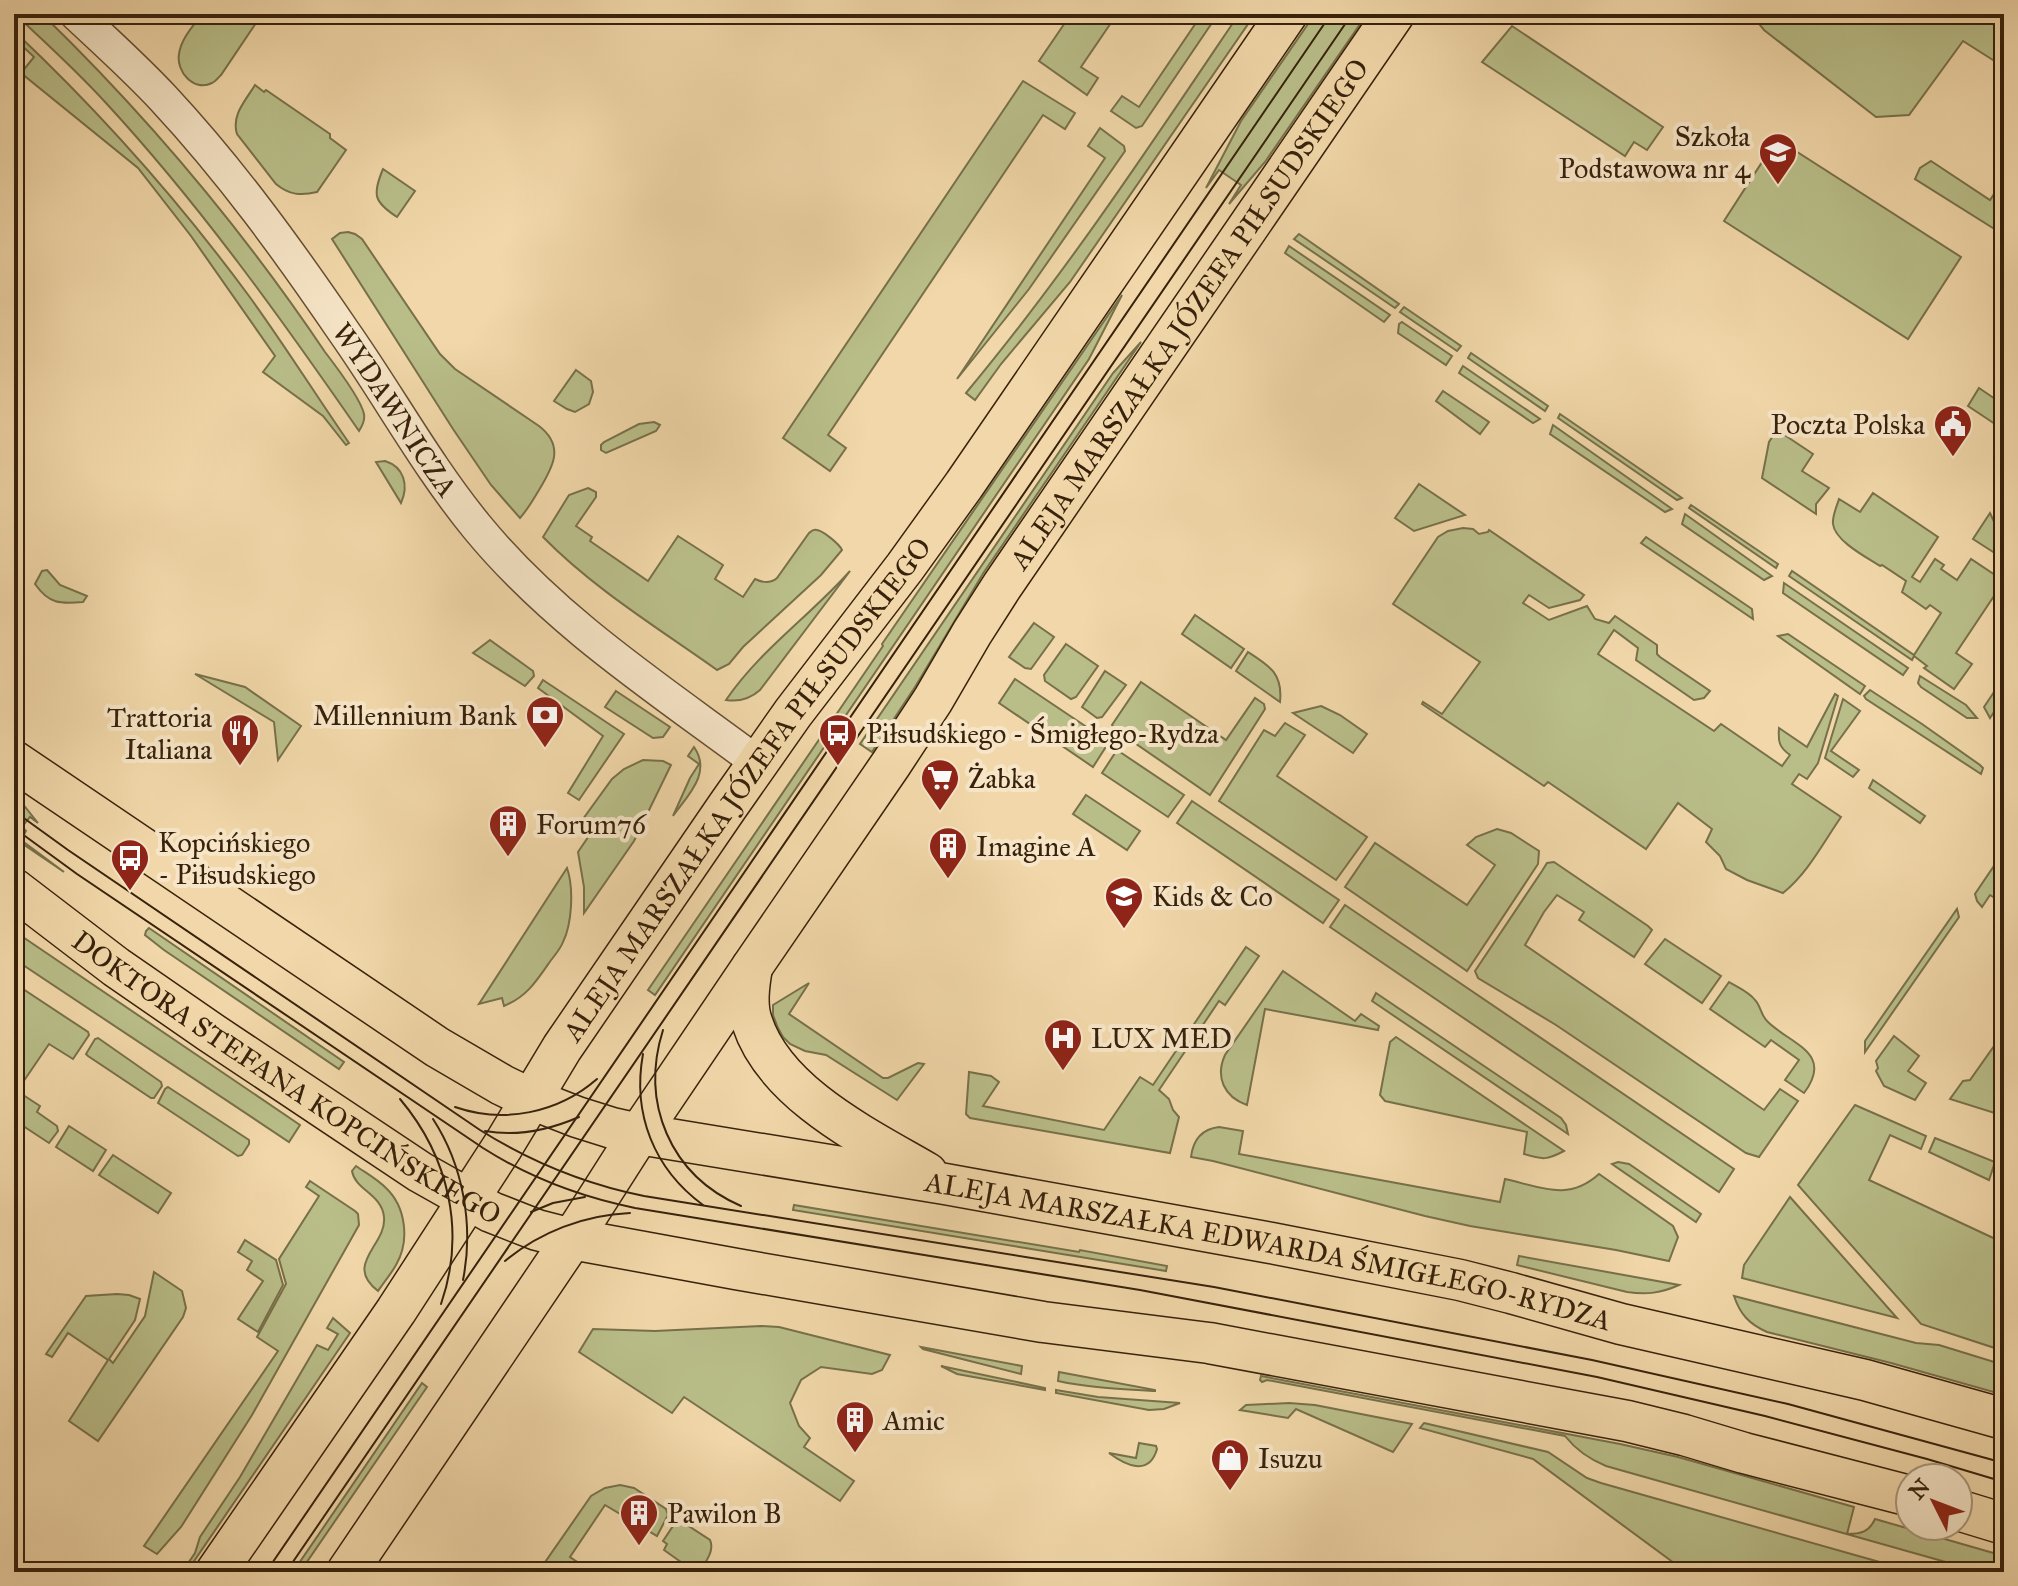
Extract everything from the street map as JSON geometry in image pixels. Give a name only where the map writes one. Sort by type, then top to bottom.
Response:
[{"type":"main road","name":"ALEJA MARSZAŁKA JÓZEFA PIŁSUDSKIEGO","points":[[216,1572],[396,1311],[570,1037],[758,763],[964,485],[1287,14]]},
{"type":"main road","name":"ALEJA MARSZAŁKA JÓZEFA PIŁSUDSKIEGO","points":[[347,1572],[933,700],[1002,586],[1394,14]]},
{"type":"main road","points":[[14,761],[437,1047],[531,1099]]},
{"type":"main road","name":"DOKTORA STEFANA KOPCIŃSKIEGO","points":[[14,889],[116,967],[372,1141],[468,1200],[507,1219],[572,1239]]},
{"type":"main road","points":[[752,967],[749,1008],[752,1022],[780,1070],[805,1096],[841,1122],[945,1184]]},
{"type":"main road","name":"ALEJA MARSZAŁKA EDWARDA ŚMIGŁEGO-RYDZA","points":[[531,1099],[586,1120],[639,1134],[945,1184],[1460,1280],[1621,1324],[1865,1380],[2004,1419]]},
{"type":"main road","points":[[572,1239],[1043,1322],[1209,1343],[1455,1388],[1654,1427],[1894,1492]]},
{"type":"main road","points":[[1974,1515],[2004,1524]]},
{"type":"street","name":"WYDAWNICZA","points":[[76,14],[163,98],[244,192],[291,254],[428,461],[478,528],[518,573],[561,613],[758,763]]},
{"type":"green space","points":[[15,14],[42,14],[119,93],[227,218],[358,400],[364,414],[359,431],[269,304],[174,181],[95,91]]},
{"type":"green space","points":[[103,14],[149,14],[126,23],[114,21]]},
{"type":"green space","points":[[202,14],[262,14],[221,75],[213,82],[198,85],[183,73],[179,54],[182,43]]},
{"type":"green space","points":[[1071,14],[1117,14],[1081,67],[1098,78],[1087,95],[1039,61]]},
{"type":"green space","points":[[1202,14],[1218,14],[1142,126],[1136,128],[1111,111],[1122,96],[1139,107]]},
{"type":"green space","points":[[1239,14],[1255,14],[1070,282],[975,400],[966,393],[1073,254]]},
{"type":"green space","points":[[1315,14],[1367,14],[1265,162],[1229,204],[1241,185],[1219,170],[1206,188],[1241,121]]},
{"type":"green space","points":[[1751,14],[2004,14],[2004,67],[1963,41],[1909,115],[1876,117],[1764,30]]},
{"type":"green space","points":[[1512,26],[1663,127],[1647,150],[1634,142],[1625,156],[1482,62]]},
{"type":"green space","points":[[14,31],[108,125],[195,226],[262,314],[349,443],[346,445],[323,416],[263,372],[275,356],[191,236],[138,168],[21,73],[34,57],[14,38]]},
{"type":"green space","points":[[1023,81],[1075,113],[1065,129],[1043,115],[828,435],[846,448],[830,471],[783,438]]},
{"type":"green space","points":[[255,85],[330,134],[330,138],[346,150],[317,192],[295,194],[281,188],[237,134],[238,114]]},
{"type":"green space","points":[[1100,128],[1124,146],[1125,151],[1029,289],[957,379],[1105,158],[1088,146]]},
{"type":"green space","points":[[1777,139],[1961,257],[1908,339],[1724,221]]},
{"type":"green space","points":[[1931,161],[1990,200],[2004,179],[2004,235],[1915,179],[1920,168]]},
{"type":"green space","points":[[383,169],[415,191],[397,217],[377,197],[377,185]]},
{"type":"green space","points":[[348,232],[362,239],[440,354],[455,369],[539,426],[552,441],[552,465],[520,518],[491,485],[453,429],[332,239]]},
{"type":"green space","points":[[1299,234],[1399,304],[1395,308],[1294,239]]},
{"type":"green space","points":[[1289,246],[1390,315],[1384,322],[1285,253]]},
{"type":"green space","points":[[1122,295],[1089,359],[655,995],[648,990]]},
{"type":"green space","points":[[1404,307],[1461,346],[1457,351],[1400,312]]},
{"type":"green space","points":[[1402,322],[1452,356],[1446,365],[1398,333]]},
{"type":"green space","points":[[1141,342],[984,572],[872,752],[860,744],[1113,373]]},
{"type":"green space","points":[[1471,353],[1548,406],[1545,411],[1468,358]]},
{"type":"green space","points":[[1463,366],[1540,419],[1533,423],[1459,373]]},
{"type":"green space","points":[[576,370],[591,381],[593,392],[589,404],[575,412],[554,401]]},
{"type":"green space","points":[[1979,388],[2004,405],[2004,430],[1968,406]]},
{"type":"green space","points":[[1443,391],[1489,422],[1480,434],[1436,401]]},
{"type":"green space","points":[[1560,414],[1682,498],[1677,500],[1558,418]]},
{"type":"green space","points":[[654,422],[660,425],[656,431],[606,453],[601,450],[604,442],[639,424]]},
{"type":"green space","points":[[1553,425],[1672,509],[1665,512],[1550,434]]},
{"type":"green space","points":[[1777,430],[1813,454],[1802,471],[1829,488],[1816,504],[1816,514],[1762,478],[1769,442]]},
{"type":"green space","points":[[385,461],[401,472],[405,490],[401,503],[376,462]]},
{"type":"green space","points":[[1419,484],[1465,515],[1414,531],[1395,518]]},
{"type":"green space","points":[[588,488],[596,492],[596,497],[576,526],[592,537],[590,541],[648,581],[678,536],[723,565],[715,579],[743,597],[755,579],[766,582],[777,578],[813,530],[825,534],[842,550],[821,575],[743,647],[729,664],[717,670],[605,591],[543,537],[569,495]]},
{"type":"green space","points":[[1873,493],[1938,537],[1912,577],[1920,582],[1935,559],[1944,565],[1941,569],[1957,580],[1971,559],[2004,581],[1956,653],[1972,664],[1954,689],[1924,668],[1927,666],[1914,656],[1912,660],[1789,576],[1792,571],[1914,655],[1941,613],[1930,605],[1926,609],[1902,592],[1906,581],[1852,548],[1839,536],[1833,524],[1839,499],[1860,512]]},
{"type":"green space","points":[[1691,505],[1778,564],[1776,568],[1689,508]]},
{"type":"green space","points":[[1990,513],[2004,543],[2004,559],[1973,539]]},
{"type":"green space","points":[[1685,514],[1772,576],[1764,580],[1682,524]]},
{"type":"green space","points":[[1463,528],[1473,529],[1479,534],[1489,530],[1584,595],[1580,600],[1549,608],[1529,595],[1523,603],[1549,620],[1587,606],[1595,619],[1609,623],[1615,616],[1657,645],[1660,657],[1710,691],[1704,698],[1694,700],[1636,660],[1638,648],[1614,630],[1598,654],[1714,731],[1721,724],[1782,766],[1790,755],[1780,744],[1779,728],[1807,747],[1835,694],[1838,696],[1818,763],[1807,779],[1799,774],[1792,784],[1841,817],[1808,867],[1792,885],[1783,893],[1726,869],[1720,856],[1706,842],[1712,829],[1678,803],[1646,849],[1548,782],[1544,786],[1422,704],[1442,714],[1480,662],[1393,604],[1438,537]]},
{"type":"green space","points":[[1646,537],[1752,609],[1753,619],[1641,543]]},
{"type":"green space","points":[[47,570],[60,585],[87,596],[83,602],[61,602],[45,596],[35,584],[42,571]]},
{"type":"green space","points":[[850,571],[760,690],[744,699],[726,700],[754,665]]},
{"type":"green space","points":[[1784,583],[1908,668],[1903,675],[1783,593]]},
{"type":"green space","points":[[1195,615],[1244,649],[1231,668],[1182,634]]},
{"type":"green space","points":[[1034,623],[1054,637],[1031,669],[1009,657]]},
{"type":"green space","points":[[1788,634],[1865,686],[1860,694],[1778,636]]},
{"type":"green space","points":[[490,640],[533,671],[534,676],[525,686],[473,653]]},
{"type":"green space","points":[[1066,644],[1098,666],[1076,697],[1071,699],[1045,681],[1044,675]]},
{"type":"green space","points":[[1248,652],[1263,662],[1277,678],[1280,702],[1236,671]]},
{"type":"green space","points":[[1105,671],[1126,685],[1102,717],[1097,718],[1082,707]]},
{"type":"green space","points":[[195,674],[245,687],[301,726],[278,760],[274,722]]},
{"type":"green space","points":[[1920,676],[1966,705],[1977,718],[1967,718],[1921,687],[1918,683]]},
{"type":"green space","points":[[2004,677],[2004,697],[1990,718],[1984,707]]},
{"type":"green space","points":[[1015,679],[1109,742],[1093,767],[999,703]]},
{"type":"green space","points":[[543,680],[624,734],[579,800],[568,793],[603,736],[538,688]]},
{"type":"green space","points":[[1141,682],[1226,740],[1255,698],[1264,704],[1265,709],[1210,795],[1112,725]]},
{"type":"green space","points":[[1870,690],[1980,765],[1983,768],[1981,774],[1866,699],[1864,696]]},
{"type":"green space","points":[[616,691],[670,727],[663,737],[653,738],[605,707]]},
{"type":"green space","points":[[1843,699],[1860,711],[1831,751],[1859,770],[1853,777],[1825,758]]},
{"type":"green space","points":[[1321,706],[1367,734],[1353,753],[1293,713]]},
{"type":"green space","points":[[1285,723],[1305,735],[1277,776],[1367,837],[1336,880],[1219,801],[1264,730],[1275,736]]},
{"type":"green space","points":[[694,747],[699,757],[700,766],[699,775],[673,816],[699,764],[688,756]]},
{"type":"green space","points":[[1117,750],[1184,795],[1168,817],[1102,773]]},
{"type":"green space","points":[[643,760],[663,761],[671,765],[634,841],[584,913],[584,887],[578,852],[595,827],[583,819],[612,779]]},
{"type":"green space","points":[[1873,780],[1925,816],[1920,823],[1869,788]]},
{"type":"green space","points":[[14,793],[38,823],[30,817],[22,827],[26,831],[21,840],[64,872],[14,838]]},
{"type":"green space","points":[[1086,795],[1140,831],[1127,850],[1073,814]]},
{"type":"green space","points":[[1192,801],[1339,900],[1323,923],[1177,823]]},
{"type":"green space","points":[[1497,829],[1511,833],[1539,851],[1538,864],[1467,971],[1345,887],[1375,843],[1467,905],[1495,865],[1467,845],[1476,837]]},
{"type":"green space","points":[[2004,851],[2004,904],[1990,895],[1982,907],[1975,894]]},
{"type":"green space","points":[[1554,862],[1652,930],[1634,957],[1579,920],[1584,912],[1557,895],[1525,945],[1764,1110],[1780,1089],[1798,1101],[1759,1157],[1746,1153],[1556,1025],[1478,978],[1475,971],[1547,863]]},
{"type":"green space","points":[[567,868],[571,906],[560,948],[535,983],[518,998],[504,1006],[502,998],[479,1004]]},
{"type":"green space","points":[[1345,905],[1734,1169],[1719,1192],[1330,927]]},
{"type":"green space","points":[[1957,909],[1959,917],[1865,1052],[1865,1041]]},
{"type":"green space","points":[[149,928],[344,1062],[339,1069],[164,950],[145,935]]},
{"type":"green space","points":[[14,931],[300,1125],[289,1142],[14,959]]},
{"type":"green space","points":[[1665,939],[1721,976],[1702,1003],[1645,964]]},
{"type":"green space","points":[[1246,947],[1259,956],[1225,1005],[1219,1001],[1159,1090],[1169,1099],[1179,1117],[1170,1153],[970,1118],[966,1114],[969,1072],[991,1076],[999,1082],[983,1106],[1104,1130],[1140,1077],[1153,1085]]},
{"type":"green space","points":[[1283,971],[1355,1021],[1361,1014],[1379,1026],[1378,1030],[1265,1009],[1247,1105],[1227,1091],[1222,1078],[1222,1063]]},
{"type":"green space","points":[[1729,982],[1752,997],[1768,1022],[1798,1044],[1812,1059],[1812,1079],[1804,1093],[1785,1080],[1799,1060],[1771,1040],[1765,1047],[1710,1009]]},
{"type":"green space","points":[[14,983],[89,1035],[73,1059],[49,1044],[19,1088],[14,1085]]},
{"type":"green space","points":[[809,983],[789,1014],[883,1078],[918,1063],[924,1064],[897,1100],[826,1055],[805,1051],[783,1037],[773,1015],[773,1005]]},
{"type":"green space","points":[[1376,993],[1561,1118],[1568,1134],[1372,1001]]},
{"type":"green space","points":[[2004,1032],[2004,1116],[1950,1099],[1963,1081],[1970,1080]]},
{"type":"green space","points":[[1894,1036],[1919,1056],[1908,1071],[1926,1083],[1915,1100],[1884,1086],[1876,1071],[1876,1061]]},
{"type":"green space","points":[[1396,1037],[1564,1151],[1545,1158],[1530,1156],[1524,1154],[1527,1132],[1385,1101],[1380,1095],[1390,1042]]},
{"type":"green space","points":[[98,1038],[161,1082],[162,1086],[154,1098],[86,1054]]},
{"type":"green space","points":[[168,1087],[249,1140],[242,1155],[238,1156],[158,1103]]},
{"type":"green space","points":[[14,1089],[40,1106],[37,1112],[57,1126],[58,1131],[49,1143],[14,1120]]},
{"type":"green space","points":[[1855,1105],[1926,1136],[1921,1149],[1890,1135],[1869,1180],[2004,1243],[2004,1351],[1921,1324],[1798,1185]]},
{"type":"green space","points":[[69,1126],[106,1150],[93,1171],[56,1147]]},
{"type":"green space","points":[[1219,1127],[1243,1131],[1239,1154],[1500,1202],[1505,1179],[1565,1190],[1588,1183],[1599,1174],[1673,1226],[1678,1237],[1669,1261],[1470,1226],[1191,1157],[1199,1136]]},
{"type":"green space","points":[[1935,1138],[1995,1162],[1989,1180],[1929,1152]]},
{"type":"green space","points":[[113,1155],[171,1193],[158,1213],[99,1175]]},
{"type":"green space","points":[[1612,1164],[1629,1164],[1701,1214],[1696,1222]]},
{"type":"green space","points":[[356,1166],[393,1196],[404,1225],[400,1256],[378,1291],[368,1281],[365,1263],[379,1237],[384,1217],[379,1203],[354,1177],[352,1171]]},
{"type":"green space","points":[[310,1181],[355,1211],[359,1225],[252,1415],[181,1527],[157,1554],[144,1546],[278,1351],[257,1337],[286,1284],[279,1259],[319,1196],[306,1187]]},
{"type":"green space","points":[[1790,1197],[1897,1318],[1742,1278],[1744,1265]]},
{"type":"green space","points":[[794,1205],[1167,1266],[1166,1271],[793,1210]]},
{"type":"green space","points":[[245,1240],[276,1260],[283,1285],[258,1332],[238,1319],[263,1281],[247,1270],[252,1261],[238,1252]]},
{"type":"green space","points":[[1519,1256],[1679,1285],[1654,1293],[1627,1292],[1517,1265]]},
{"type":"green space","points":[[154,1272],[182,1291],[186,1308],[183,1317],[98,1441],[69,1421],[108,1360],[68,1333],[52,1357],[46,1354],[86,1296],[129,1295],[140,1299],[135,1320],[109,1359],[113,1363],[145,1316]]},
{"type":"green space","points":[[1734,1296],[1916,1343],[1939,1345],[2004,1365],[2004,1395],[1767,1332],[1746,1318]]},
{"type":"green space","points":[[333,1318],[350,1333],[190,1567],[182,1572],[195,1553],[200,1537],[240,1477],[317,1345],[328,1350],[338,1334],[327,1328]]},
{"type":"green space","points":[[779,1327],[890,1355],[882,1370],[872,1374],[821,1367],[801,1380],[790,1403],[799,1426],[810,1438],[804,1447],[854,1481],[840,1501],[684,1397],[672,1413],[579,1352],[593,1329],[655,1331]]},
{"type":"green space","points":[[921,1347],[1022,1366],[1021,1374],[923,1349]]},
{"type":"green space","points":[[941,1366],[1045,1388],[1045,1390],[957,1374]]},
{"type":"green space","points":[[1059,1372],[1155,1390],[1155,1391],[1058,1381]]},
{"type":"green space","points":[[1261,1376],[1678,1457],[1854,1507],[1847,1534],[1864,1531],[1875,1519],[1894,1524],[1894,1542],[1955,1542],[2004,1556],[2004,1572],[1981,1572],[1606,1466],[1583,1454],[1565,1436],[1260,1380]]},
{"type":"green space","points":[[422,1383],[427,1387],[300,1572],[293,1572]]},
{"type":"green space","points":[[1056,1390],[1098,1397],[1180,1403],[1149,1410],[1056,1393]]},
{"type":"green space","points":[[1246,1405],[1315,1405],[1412,1424],[1393,1452],[1296,1409],[1288,1418],[1240,1410]]},
{"type":"green space","points":[[1424,1423],[1548,1452],[1587,1478],[1601,1483],[1915,1572],[1685,1572],[1678,1568],[1675,1572],[1668,1572],[1674,1563],[1533,1459],[1420,1428]]},
{"type":"green space","points":[[1139,1443],[1156,1446],[1157,1449],[1153,1458],[1143,1466],[1129,1464],[1109,1453],[1136,1458]]},
{"type":"green space","points":[[620,1485],[634,1488],[666,1509],[668,1515],[657,1536],[605,1505],[570,1557],[592,1572],[540,1572],[591,1496],[605,1488]]},
{"type":"green space","points":[[681,1521],[710,1540],[710,1552],[700,1572],[695,1572],[664,1550],[667,1544],[663,1541],[675,1523]]},
{"type":"tram line","points":[[266,1572],[1331,14]]},
{"type":"tram line","points":[[286,1572],[1352,14]]},
{"type":"tram line","points":[[14,811],[480,1130],[538,1162],[579,1178],[644,1196],[1214,1287],[1592,1360],[1788,1404],[2004,1463]]},
{"type":"tram line","points":[[14,828],[77,874],[483,1148],[538,1177],[576,1192],[635,1208],[1140,1290],[1597,1377],[1765,1416],[2004,1482]]},
{"type":"tram line","points":[[663,1030],[657,1057],[656,1084],[659,1110],[667,1134],[679,1156],[696,1176],[716,1193],[741,1206]]},
{"type":"tram line","points":[[643,1054],[641,1098],[650,1138],[671,1175],[703,1205]]},
{"type":"tram line","points":[[455,1107],[492,1115],[530,1112],[565,1100],[597,1079]]},
{"type":"tram line","points":[[400,1099],[431,1145],[448,1196],[452,1250],[441,1304]]},
{"type":"tram line","points":[[485,1131],[533,1131],[579,1117]]},
{"type":"tram line","points":[[433,1119],[452,1156],[463,1196],[467,1238],[463,1280]]},
{"type":"tram line","points":[[531,1212],[553,1203],[585,1197]]},
{"type":"tram line","points":[[505,1261],[563,1227],[596,1217],[630,1213]]},
{"type":"place","name":"Szkoła Podstawowa nr 4","points":[[1778,186]]},
{"type":"place","name":"Poczta Polska","points":[[1953,458]]},
{"type":"place","name":"Millennium Bank","points":[[545,749]]},
{"type":"place","name":"Trattoria Italiana","points":[[240,767]]},
{"type":"place","name":"Piłsudskiego - Śmigłego-Rydza","points":[[838,767]]},
{"type":"place","name":"Żabka","points":[[940,812]]},
{"type":"place","name":"Forum76","points":[[508,858]]},
{"type":"place","name":"Imagine A","points":[[948,880]]},
{"type":"place","name":"Kopcińskiego - Piłsudskiego","points":[[130,892]]},
{"type":"place","name":"Kids & Co","points":[[1124,930]]},
{"type":"place","name":"LUX MED","points":[[1063,1072]]},
{"type":"place","name":"Amic","points":[[855,1454]]},
{"type":"place","name":"Isuzu","points":[[1230,1492]]},
{"type":"place","name":"Pawilon B","points":[[639,1547]]}]
